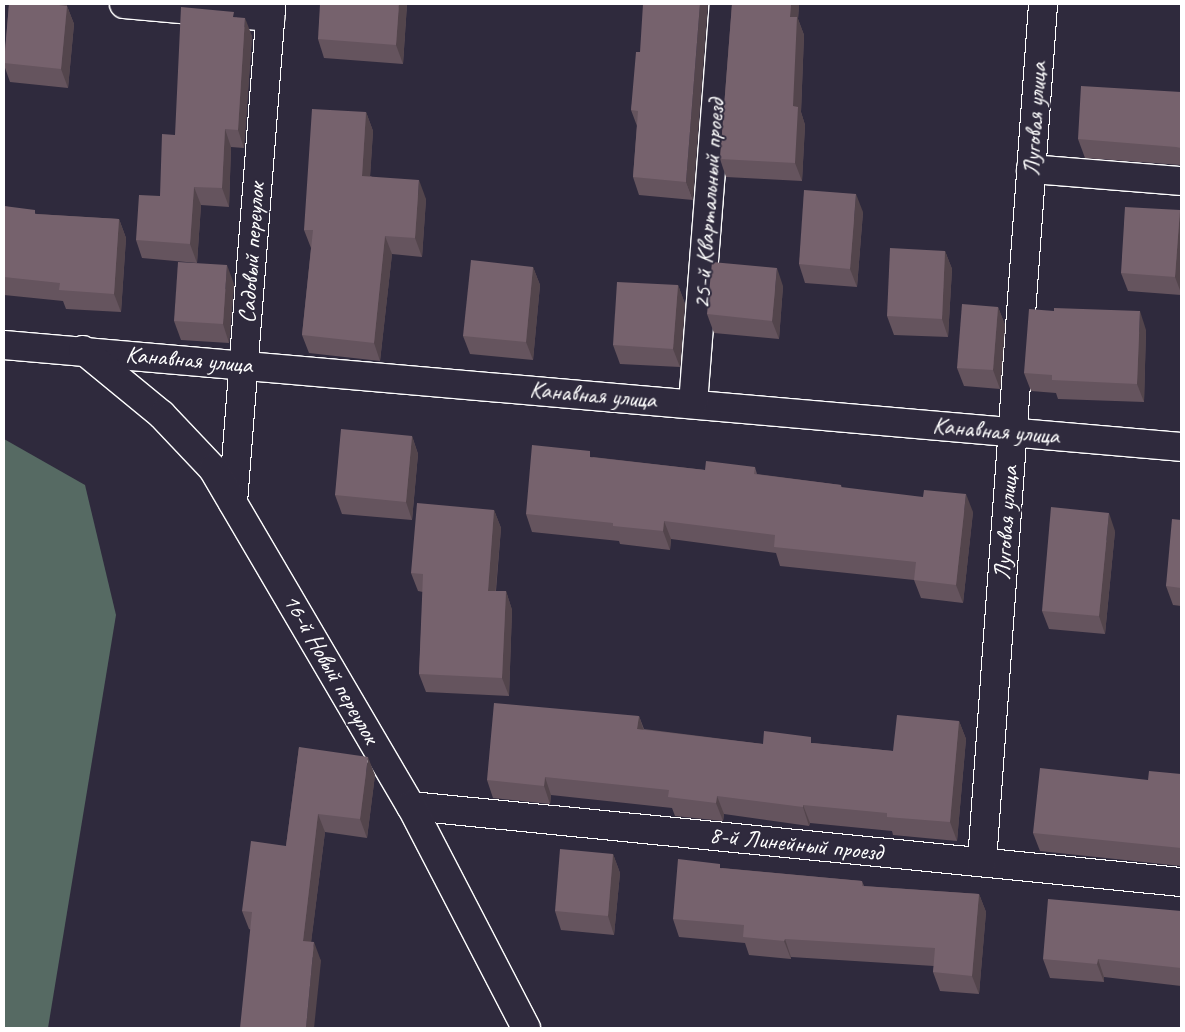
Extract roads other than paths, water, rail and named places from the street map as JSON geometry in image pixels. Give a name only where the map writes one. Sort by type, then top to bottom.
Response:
[{"type":"street","points":[[124,4],[270,10]]},
{"type":"street","name":"25-й Квартальный проезд","points":[[693,404],[724,4]]},
{"type":"street","name":"Луговая улица","points":[[982,862],[1043,4]]},
{"type":"street","name":"Садовый переулок","points":[[233,502],[270,10]]},
{"type":"street","points":[[1031,169],[1181,181]]},
{"type":"street","name":"Канавная улица","points":[[4,345],[83,350],[1181,447]]},
{"type":"street","name":"16-й Новый переулок","points":[[83,350],[162,415],[213,469],[411,806],[526,1028]]},
{"type":"street","name":"8-й Линейный проезд","points":[[411,806],[1181,882]]}]
